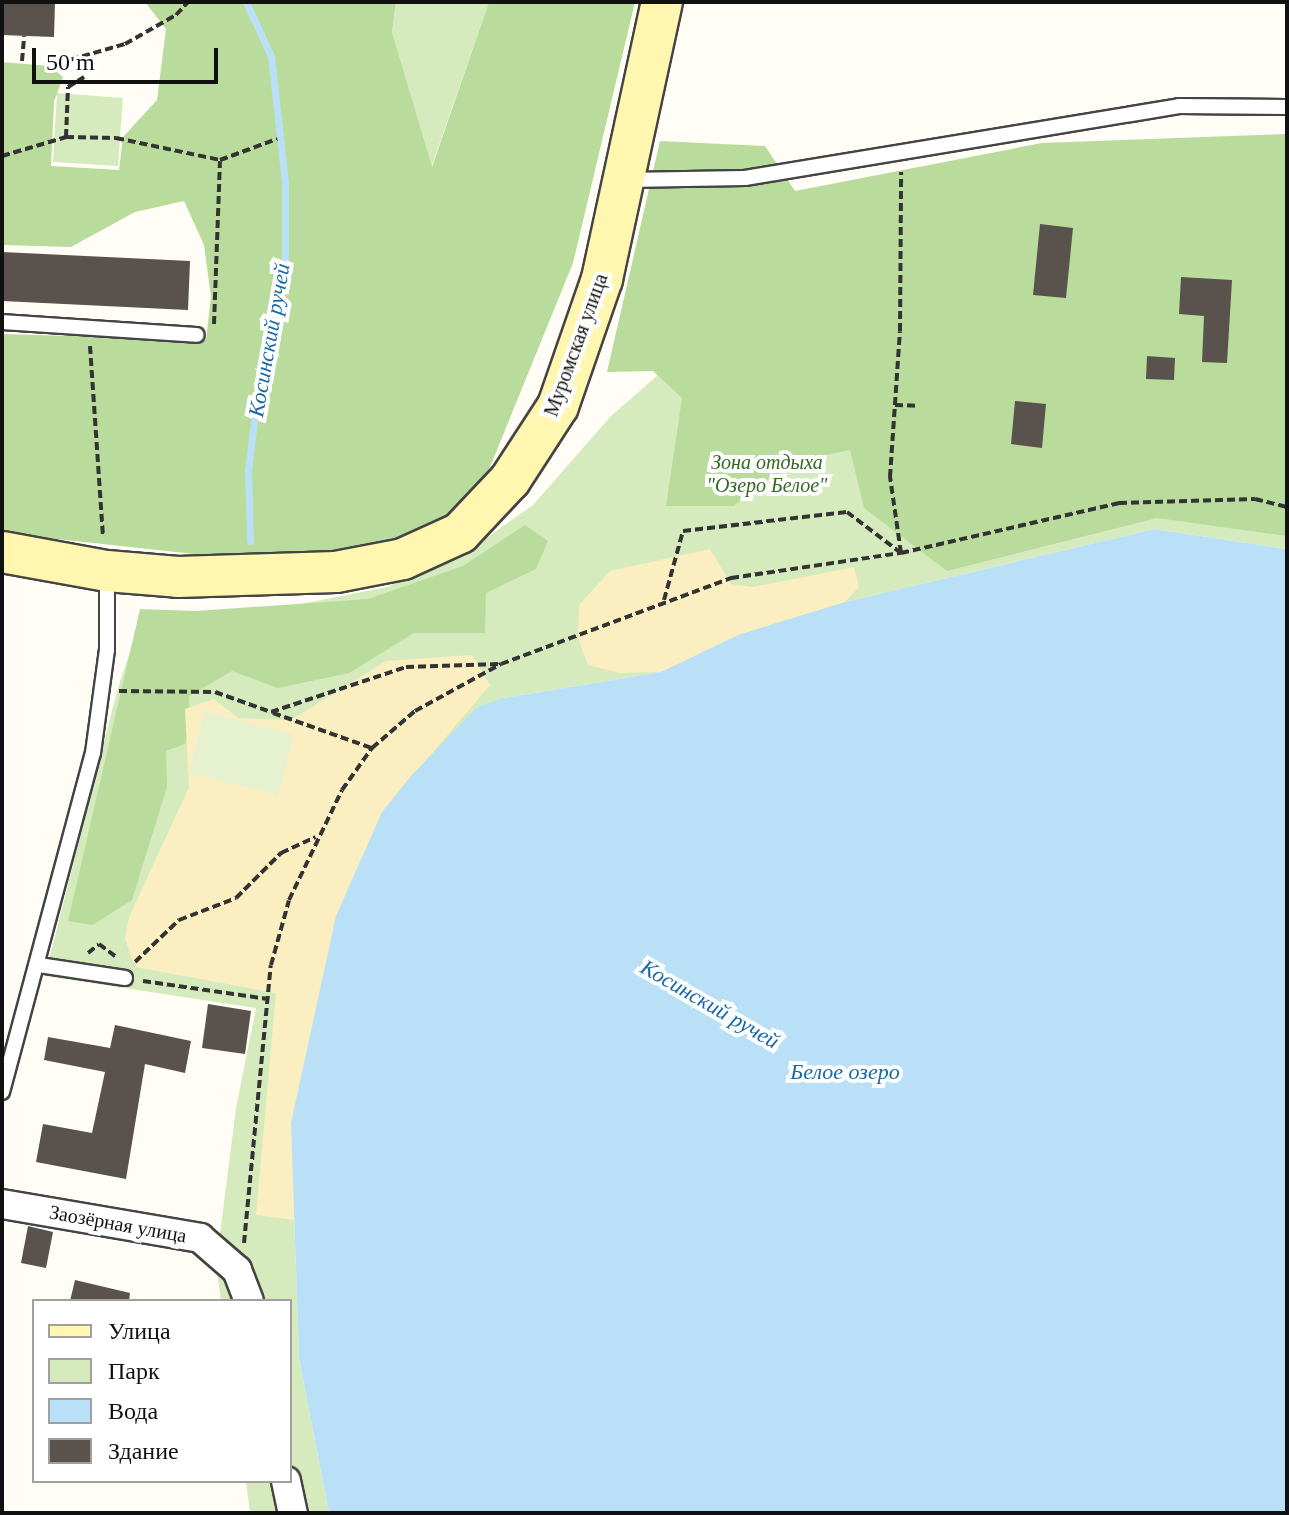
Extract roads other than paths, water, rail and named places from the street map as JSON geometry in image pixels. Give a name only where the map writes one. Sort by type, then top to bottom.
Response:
[{"type":"street","name":"Муромская улица","points":[[2,552],[107,571],[178,577],[336,572],[403,559],[460,533],[503,489],[558,406],[602,279],[662,2]]},
{"type":"street","name":"Заозёрная улица","points":[[2,1204],[200,1238],[237,1270],[248,1299]]},
{"type":"street","points":[[286,1483],[293,1513]]},
{"type":"lane","points":[[625,180],[745,178],[902,156],[1179,106],[1287,107]]},
{"type":"lane","points":[[2,322],[197,335]]},
{"type":"lane","points":[[2,1092],[39,965],[93,753],[103,691],[107,571]]},
{"type":"lane","points":[[39,965],[125,978]]},
{"type":"water","name":"Белое озеро","points":[[1154,529],[1287,549],[1287,1513],[329,1513],[299,1358],[291,1123],[336,916],[382,812],[411,776],[476,708],[503,698],[661,672],[738,635],[845,602]]},
{"type":"waterway","name":"Косинский ручей","points":[[246,2],[271,56],[285,182],[285,275],[261,364],[248,472],[250,541]]},
{"type":"park label","name":"Зона отдыха \"Озеро Белое\"","points":[[767,474]]}]
